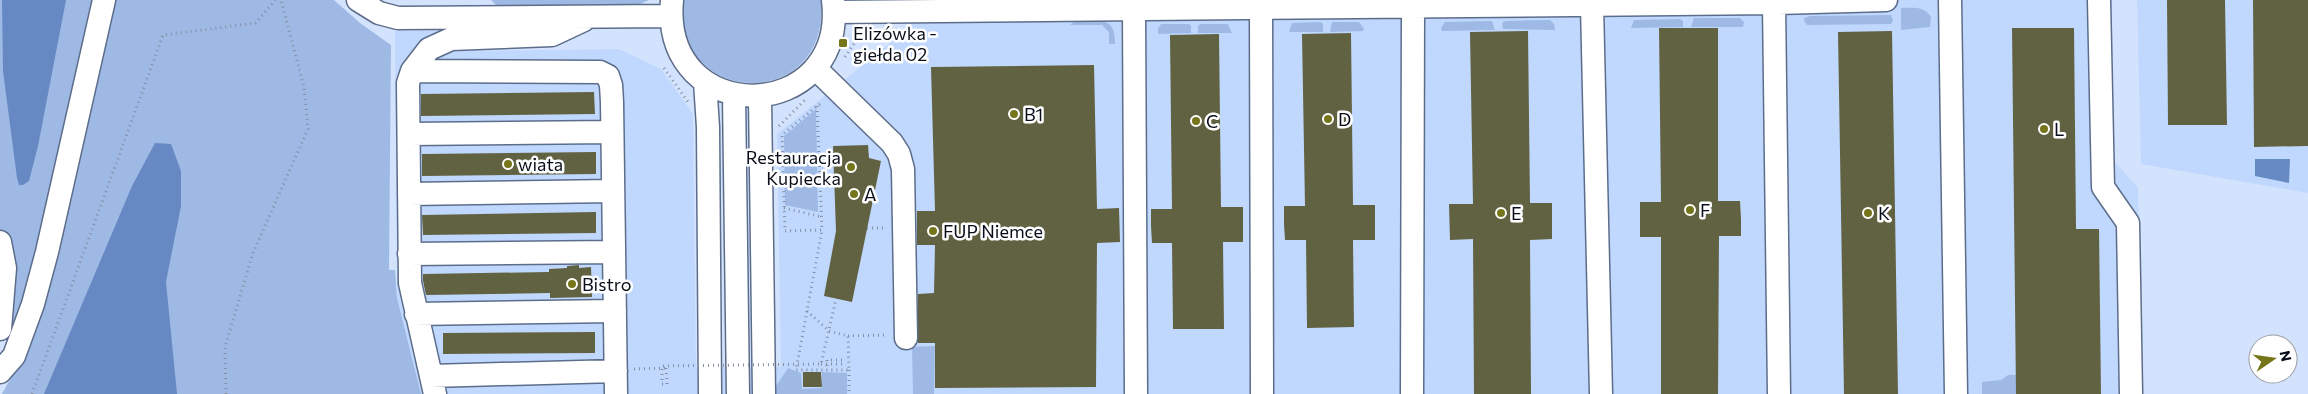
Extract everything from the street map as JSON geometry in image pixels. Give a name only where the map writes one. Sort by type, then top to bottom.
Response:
[{"type":"street","points":[[0,372],[14,356],[33,304],[47,252],[104,0]]},
{"type":"street","points":[[358,0],[379,13],[398,18],[592,17],[671,8],[672,29],[680,53],[687,64],[705,82],[734,95],[760,97],[785,91],[796,85],[815,68],[830,42],[834,6],[874,12],[1774,3],[1886,0]]},
{"type":"street","points":[[1950,0],[1956,394]]},
{"type":"street","points":[[2099,0],[2103,187],[2128,223],[2131,394]]},
{"type":"street","points":[[1774,3],[1779,394]]},
{"type":"street","points":[[1592,5],[1601,394]]},
{"type":"street","points":[[1412,394],[1413,7]]},
{"type":"street","points":[[1261,9],[1262,394]]},
{"type":"street","points":[[1134,10],[1136,394]]},
{"type":"street","points":[[592,17],[552,35],[451,39],[429,49],[412,71],[408,83],[410,283],[433,385],[621,370]]},
{"type":"street","points":[[815,68],[892,143],[902,161],[906,338]]},
{"type":"street","points":[[412,71],[600,72],[608,76],[611,85],[615,311],[621,370],[616,394]]},
{"type":"street","points":[[705,82],[708,127],[710,394]]},
{"type":"street","points":[[734,95],[738,394]]},
{"type":"street","points":[[760,97],[764,394]]},
{"type":"street","points":[[409,134],[612,132]]},
{"type":"street","points":[[410,194],[613,191]]},
{"type":"street","points":[[0,242],[5,268],[0,329]]},
{"type":"street","points":[[409,254],[614,252]]},
{"type":"street","points":[[416,314],[615,311]]},
{"type":"path","points":[[32,394],[163,35],[256,22],[274,0]]},
{"type":"path","points":[[226,394],[225,347],[253,253],[308,129],[304,87],[281,0]]},
{"type":"path","points":[[843,60],[874,12]]},
{"type":"path","points":[[822,230],[782,231],[784,208],[782,135],[837,91]]},
{"type":"path","points":[[773,132],[811,94]]},
{"type":"path","points":[[817,106],[822,230],[796,370],[849,370]]},
{"type":"path","points":[[784,208],[822,217]]},
{"type":"path","points":[[822,364],[836,299]]},
{"type":"path","points":[[807,311],[829,332],[848,336],[849,394]]},
{"type":"path","points":[[621,370],[666,368],[667,384],[662,384],[662,366],[822,364],[842,364],[842,360],[826,360],[827,370]]},
{"type":"shaded area","points":[[0,0],[95,0],[39,252],[15,329],[11,331],[0,257]]},
{"type":"shaded area","points":[[2,0],[66,0],[38,146],[29,181],[23,185],[19,185],[17,178],[3,71]]},
{"type":"shaded area","points":[[107,0],[334,0],[360,23],[391,45],[389,270],[395,270],[397,298],[421,394],[2,394],[31,341]]},
{"type":"shaded area","points":[[491,0],[649,0],[640,4],[497,6]]},
{"type":"shaded area","points":[[684,0],[821,0],[817,37],[802,63],[778,78],[751,83],[724,77],[701,61],[686,36]]},
{"type":"shaded area","points":[[910,0],[2112,0],[2113,160],[2138,188],[2142,394],[421,394],[397,298],[395,31],[475,30],[476,51],[619,49],[661,69],[693,114],[696,367],[781,367],[777,134],[909,28]]},
{"type":"shaded area","points":[[2137,0],[2308,0],[2308,193],[2141,164]]},
{"type":"shaded area","points":[[1901,8],[1918,8],[1925,11],[1931,17],[1930,27],[1901,30]]},
{"type":"shaded area","points":[[1891,15],[1893,20],[1891,24],[1807,25],[1804,21],[1804,18],[1810,16]]},
{"type":"shaded area","points":[[1694,18],[1740,18],[1744,22],[1743,27],[1691,27]]},
{"type":"shaded area","points":[[1680,19],[1683,21],[1683,27],[1631,28],[1634,20]]},
{"type":"shaded area","points":[[1076,20],[1098,20],[1109,24],[1112,28],[1115,44],[1109,44],[1109,32],[1102,25],[1070,25]]},
{"type":"shaded area","points":[[1550,20],[1554,24],[1555,30],[1503,29],[1502,23],[1505,21]]},
{"type":"shaded area","points":[[1492,21],[1495,30],[1442,31],[1441,28],[1445,22]]},
{"type":"shaded area","points":[[1321,22],[1323,24],[1323,32],[1289,32],[1292,23]]},
{"type":"shaded area","points":[[1332,22],[1359,22],[1364,29],[1363,31],[1330,32]]},
{"type":"shaded area","points":[[1161,24],[1189,24],[1191,26],[1191,33],[1158,34]]},
{"type":"shaded area","points":[[1200,24],[1228,24],[1232,33],[1198,33],[1198,26]]},
{"type":"shaded area","points":[[816,109],[818,212],[785,205],[784,136]]},
{"type":"shaded area","points":[[155,143],[171,144],[181,171],[181,206],[166,282],[177,394],[44,394],[132,186]]},
{"type":"shaded area","points":[[2255,159],[2290,159],[2289,183],[2255,176]]},
{"type":"shaded area","points":[[935,346],[934,394],[913,394],[912,347]]},
{"type":"shaded area","points":[[788,368],[801,373],[802,389],[822,388],[822,372],[847,373],[847,394],[776,394],[776,386]]},
{"type":"shaded area","points":[[2008,375],[2016,375],[2016,394],[1982,394],[1982,382],[2001,380]]},
{"type":"building","points":[[2167,0],[2225,0],[2227,125],[2168,125]]},
{"type":"building","points":[[2253,0],[2308,0],[2308,146],[2254,147]]},
{"type":"building","name":"F","points":[[1659,28],[1718,28],[1718,201],[1740,201],[1741,236],[1719,236],[1718,394],[1661,394],[1661,237],[1640,237],[1640,202],[1661,202]]},
{"type":"building","name":"L","points":[[2012,28],[2074,28],[2076,229],[2099,229],[2101,394],[2016,394]]},
{"type":"building","name":"E","points":[[1528,31],[1530,203],[1552,203],[1552,239],[1530,240],[1531,394],[1474,394],[1473,239],[1450,240],[1449,204],[1473,204],[1470,32]]},
{"type":"building","name":"K","points":[[1892,31],[1898,394],[1844,394],[1838,32]]},
{"type":"building","name":"D","points":[[1351,33],[1353,205],[1375,205],[1375,240],[1353,240],[1354,327],[1307,328],[1306,240],[1285,240],[1284,224],[1284,206],[1305,206],[1302,34]]},
{"type":"building","name":"C","points":[[1219,34],[1221,207],[1243,207],[1243,242],[1223,242],[1224,329],[1173,329],[1172,243],[1152,243],[1151,226],[1151,209],[1172,209],[1170,35]]},
{"type":"building","points":[[1094,65],[1097,209],[1119,208],[1120,242],[1097,243],[1096,387],[935,388],[935,343],[918,343],[918,294],[934,293],[935,245],[917,245],[917,211],[935,211],[931,67]]},
{"type":"building","name":"wiata","points":[[594,92],[595,114],[421,116],[421,94]]},
{"type":"building","name":"A","points":[[868,145],[869,158],[881,161],[852,302],[824,296],[836,231],[833,146]]},
{"type":"building","name":"wiata","points":[[596,152],[596,174],[422,176],[422,154]]},
{"type":"building","name":"wiata","points":[[596,212],[596,233],[423,235],[422,215]]},
{"type":"building","points":[[579,265],[579,268],[591,267],[592,297],[550,298],[550,293],[426,295],[423,281],[423,274],[549,272],[549,269]]},
{"type":"building","points":[[595,332],[595,353],[443,354],[443,333]]},
{"type":"building","points":[[803,372],[821,372],[822,387],[803,387]]},
{"type":"place","name":"Elizówka - giełda 02","points":[[843,43]]},
{"type":"place","name":"B1","points":[[1014,114]]},
{"type":"place","name":"D","points":[[1328,119]]},
{"type":"place","name":"C","points":[[1196,121]]},
{"type":"place","name":"L","points":[[2044,129]]},
{"type":"place","name":"wiata","points":[[508,164]]},
{"type":"place","name":"Restauracja Kupiecka","points":[[851,167]]},
{"type":"place","name":"A","points":[[854,194]]},
{"type":"place","name":"F","points":[[1690,210]]},
{"type":"place","name":"E","points":[[1501,213]]},
{"type":"place","name":"K","points":[[1868,213]]},
{"type":"place","name":"FUP Niemce","points":[[933,231]]},
{"type":"place","name":"Bistro","points":[[572,284]]}]
